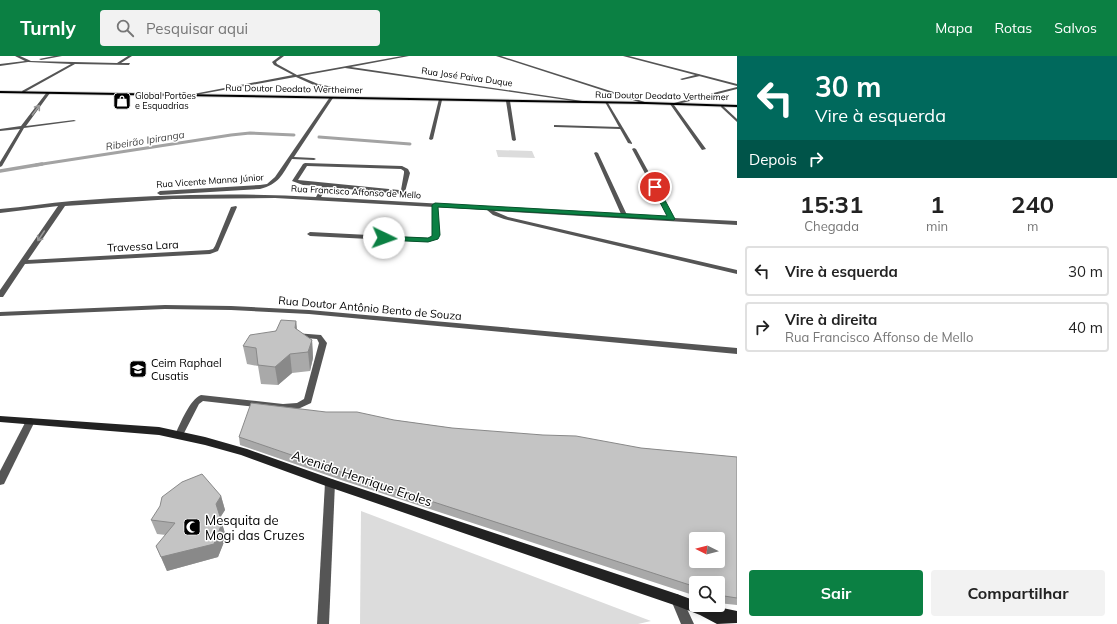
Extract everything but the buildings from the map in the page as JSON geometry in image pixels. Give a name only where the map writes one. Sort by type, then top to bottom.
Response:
[{"type":"main road","points":[[227,96],[222,92],[229,88]]},
{"type":"main road","name":"Rua Doutor Deodato Wertheimer","points":[[0,92],[587,102]]},
{"type":"main road","name":"Rua Doutor Deodato Vertheimer","points":[[587,102],[737,106]]},
{"type":"main road","name":"Avenida Henrique Eroles","points":[[0,419],[159,431],[179,434],[243,452],[689,604]]},
{"type":"main road","name":"Avenida Henrique Eroles","points":[[708,612],[730,624]]},
{"type":"main road","name":"Avenida Henrique Eroles","points":[[713,612],[737,617]]},
{"type":"street","points":[[17,56],[26,61],[130,64]]},
{"type":"street","points":[[0,65],[60,56]]},
{"type":"street","points":[[117,64],[130,56]]},
{"type":"street","points":[[282,56],[274,62],[276,65],[297,76]]},
{"type":"street","points":[[377,56],[386,60]]},
{"type":"street","points":[[190,95],[407,56]]},
{"type":"street","points":[[498,56],[646,103]]},
{"type":"street","points":[[625,56],[737,86]]},
{"type":"street","points":[[23,92],[74,63]]},
{"type":"street","name":"Rua José Paiva Duque","points":[[344,67],[587,102]]},
{"type":"street","points":[[704,149],[672,104],[737,86]]},
{"type":"street","points":[[0,166],[23,127],[48,93]]},
{"type":"street","name":"Rua Vicente Manna Júnior","points":[[67,204],[155,193],[260,187],[269,185],[274,182],[331,98]]},
{"type":"street","points":[[508,101],[514,140]]},
{"type":"street","points":[[606,103],[630,143]]},
{"type":"street","points":[[722,106],[737,121]]},
{"type":"street","points":[[0,130],[74,121]]},
{"type":"street","points":[[634,149],[672,219]]},
{"type":"street","points":[[596,154],[625,216]]},
{"type":"street","points":[[291,158],[410,165]]},
{"type":"street","points":[[307,163],[402,168],[406,170],[407,173],[403,191],[399,192],[326,185],[295,181],[304,165],[307,163]]},
{"type":"street","points":[[318,199],[320,192],[326,185]]},
{"type":"street","name":"Rua Francisco Affonso de Mello","points":[[67,204],[239,196],[435,205],[737,223]]},
{"type":"street","points":[[0,211],[67,204]]},
{"type":"street","points":[[0,295],[67,204]]},
{"type":"street","name":"Travessa Lara","points":[[24,262],[210,252],[216,250],[234,207]]},
{"type":"street","points":[[488,208],[495,214],[506,218],[737,272]]},
{"type":"street","name":"Rua Doutor Antônio Bento de Souza","points":[[0,314],[165,307],[231,308],[309,312],[737,350]]},
{"type":"street","points":[[0,481],[30,421]]},
{"type":"street","points":[[323,624],[330,483]]},
{"type":"street","points":[[677,600],[688,624]]},
{"type":"lane","points":[[682,79],[698,75]]},
{"type":"lane","points":[[297,76],[317,85],[341,89]]},
{"type":"lane","points":[[431,139],[440,100]]},
{"type":"lane","points":[[555,126],[620,128]]},
{"type":"lane","points":[[310,234],[428,240],[435,238],[437,235],[435,205]]},
{"type":"lane","points":[[179,434],[196,402],[201,398],[283,407],[298,406],[308,401],[322,343],[319,337],[289,334]]},
{"type":"shaded area","points":[[496,150],[532,151],[535,158],[498,157]]},
{"type":"shaded area","points":[[361,511],[651,621],[638,624],[360,624]]},
{"type":"waterway","name":"Ribeirão Ipiranga","points":[[36,165],[231,135],[250,133],[294,135]]},
{"type":"waterway","points":[[319,137],[410,144]]},
{"type":"waterway","name":"Ribeirão Ipiranga","points":[[36,165],[42,164]]},
{"type":"waterway","name":"Ribeirão Ipiranga","points":[[0,171],[36,165]]},
{"type":"place","name":"Global Portões e Esquadrias","points":[[122,101]]},
{"type":"place","name":"Ceim Raphael Cusatis","points":[[138,369]]},
{"type":"place","name":"Mesquita de Mogi das Cruzes","points":[[192,527]]},
{"type":"route","points":[[384,238],[428,240],[435,238],[437,235],[435,205],[672,219],[655,187]]}]
